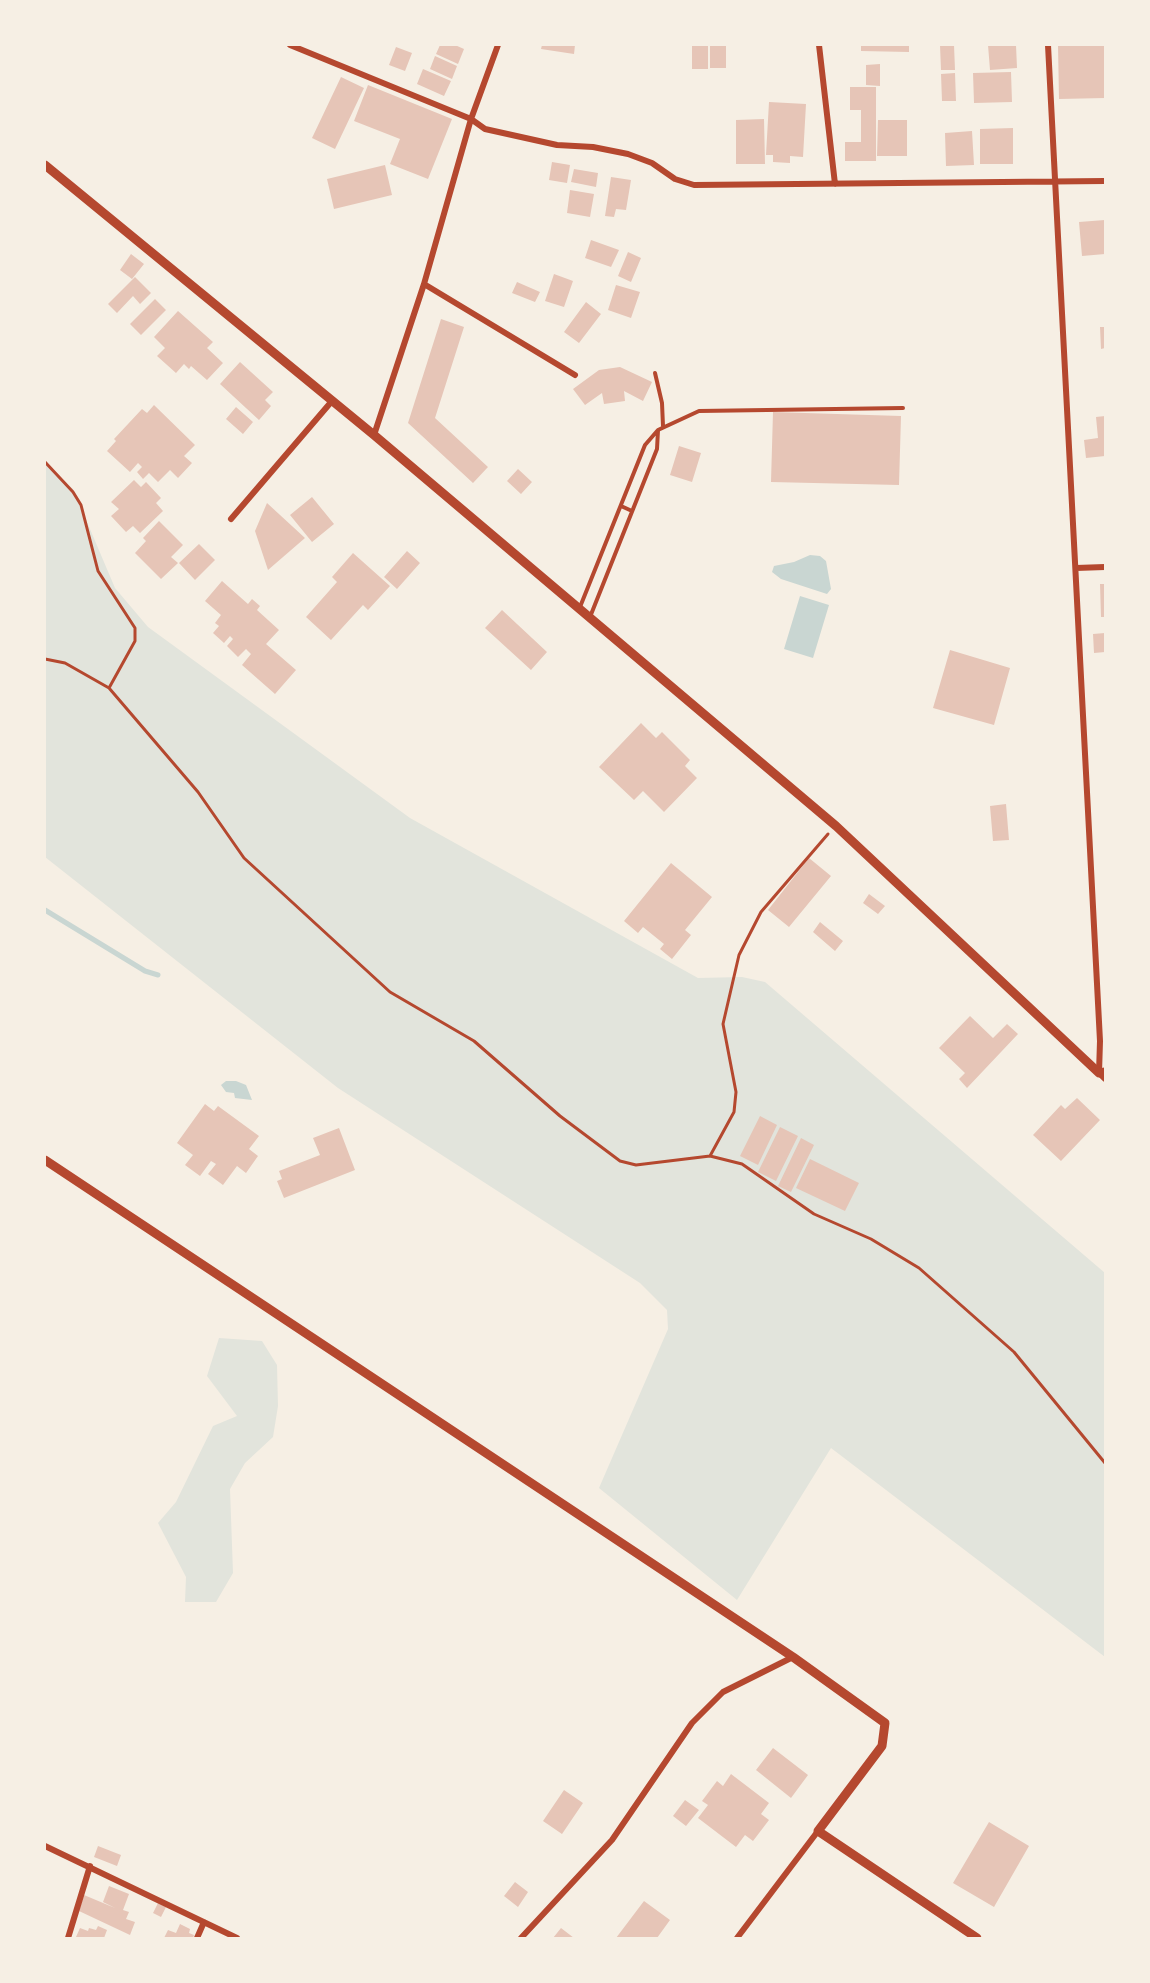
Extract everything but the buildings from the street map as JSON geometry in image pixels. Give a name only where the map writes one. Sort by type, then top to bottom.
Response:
[{"type":"street","points":[[290,45],[471,119],[485,129],[557,145],[593,147],[628,154],[652,163],[675,179],[694,184],[1105,181]]},
{"type":"street","points":[[374,435],[424,284],[471,119],[498,45]]},
{"type":"street","points":[[819,45],[835,184]]},
{"type":"street","points":[[1048,45],[1103,1074]]},
{"type":"street","points":[[45,165],[374,435],[836,826],[1103,1074]]},
{"type":"street","points":[[424,284],[575,375]]},
{"type":"street","points":[[231,519],[332,401]]},
{"type":"street","points":[[1076,568],[1105,567]]},
{"type":"street","points":[[45,1160],[793,1657],[885,1723],[882,1746],[737,1938]]},
{"type":"street","points":[[521,1938],[612,1840],[692,1723],[723,1692],[793,1657]]},
{"type":"street","points":[[818,1831],[977,1938]]},
{"type":"street","points":[[45,1846],[237,1938]]},
{"type":"street","points":[[68,1938],[90,1866]]},
{"type":"street","points":[[196,1938],[204,1922]]},
{"type":"lane","points":[[655,373],[662,403],[663,426]]},
{"type":"lane","points":[[579,609],[645,445],[663,426],[699,411],[903,408]]},
{"type":"lane","points":[[590,618],[657,449],[658,430]]},
{"type":"lane","points":[[621,506],[632,511]]},
{"type":"path","points":[[45,462],[74,492],[81,505],[98,571],[135,628],[135,641],[109,688]]},
{"type":"path","points":[[45,659],[65,663],[109,688],[198,792],[244,858],[390,992],[474,1041],[560,1116],[620,1161],[636,1165],[710,1156],[742,1164],[814,1214],[871,1239],[920,1268],[1014,1352],[1105,1463]]},
{"type":"path","points":[[710,1156],[734,1112],[736,1092],[723,1024],[739,955],[761,912],[836,826]]},
{"type":"shaded area","points":[[45,462],[73,489],[115,588],[148,627],[410,818],[698,978],[742,977],[765,982],[1105,1273],[1105,1657],[831,1448],[737,1600],[599,1488],[668,1329],[667,1310],[640,1283],[338,1088],[45,857]]},
{"type":"shaded area","points":[[810,555],[820,556],[826,561],[831,589],[827,594],[781,579],[772,572],[774,566],[794,562]]},
{"type":"shaded area","points":[[800,596],[829,605],[813,658],[784,649]]},
{"type":"shaded area","points":[[226,1081],[236,1081],[246,1085],[252,1100],[235,1098],[234,1093],[226,1092],[221,1085]]},
{"type":"shaded area","points":[[219,1338],[262,1341],[277,1365],[278,1406],[273,1437],[245,1463],[230,1489],[233,1573],[216,1602],[185,1602],[186,1577],[158,1523],[176,1502],[213,1426],[237,1416],[207,1376]]},
{"type":"waterway","points":[[45,910],[145,971],[158,975]]}]
